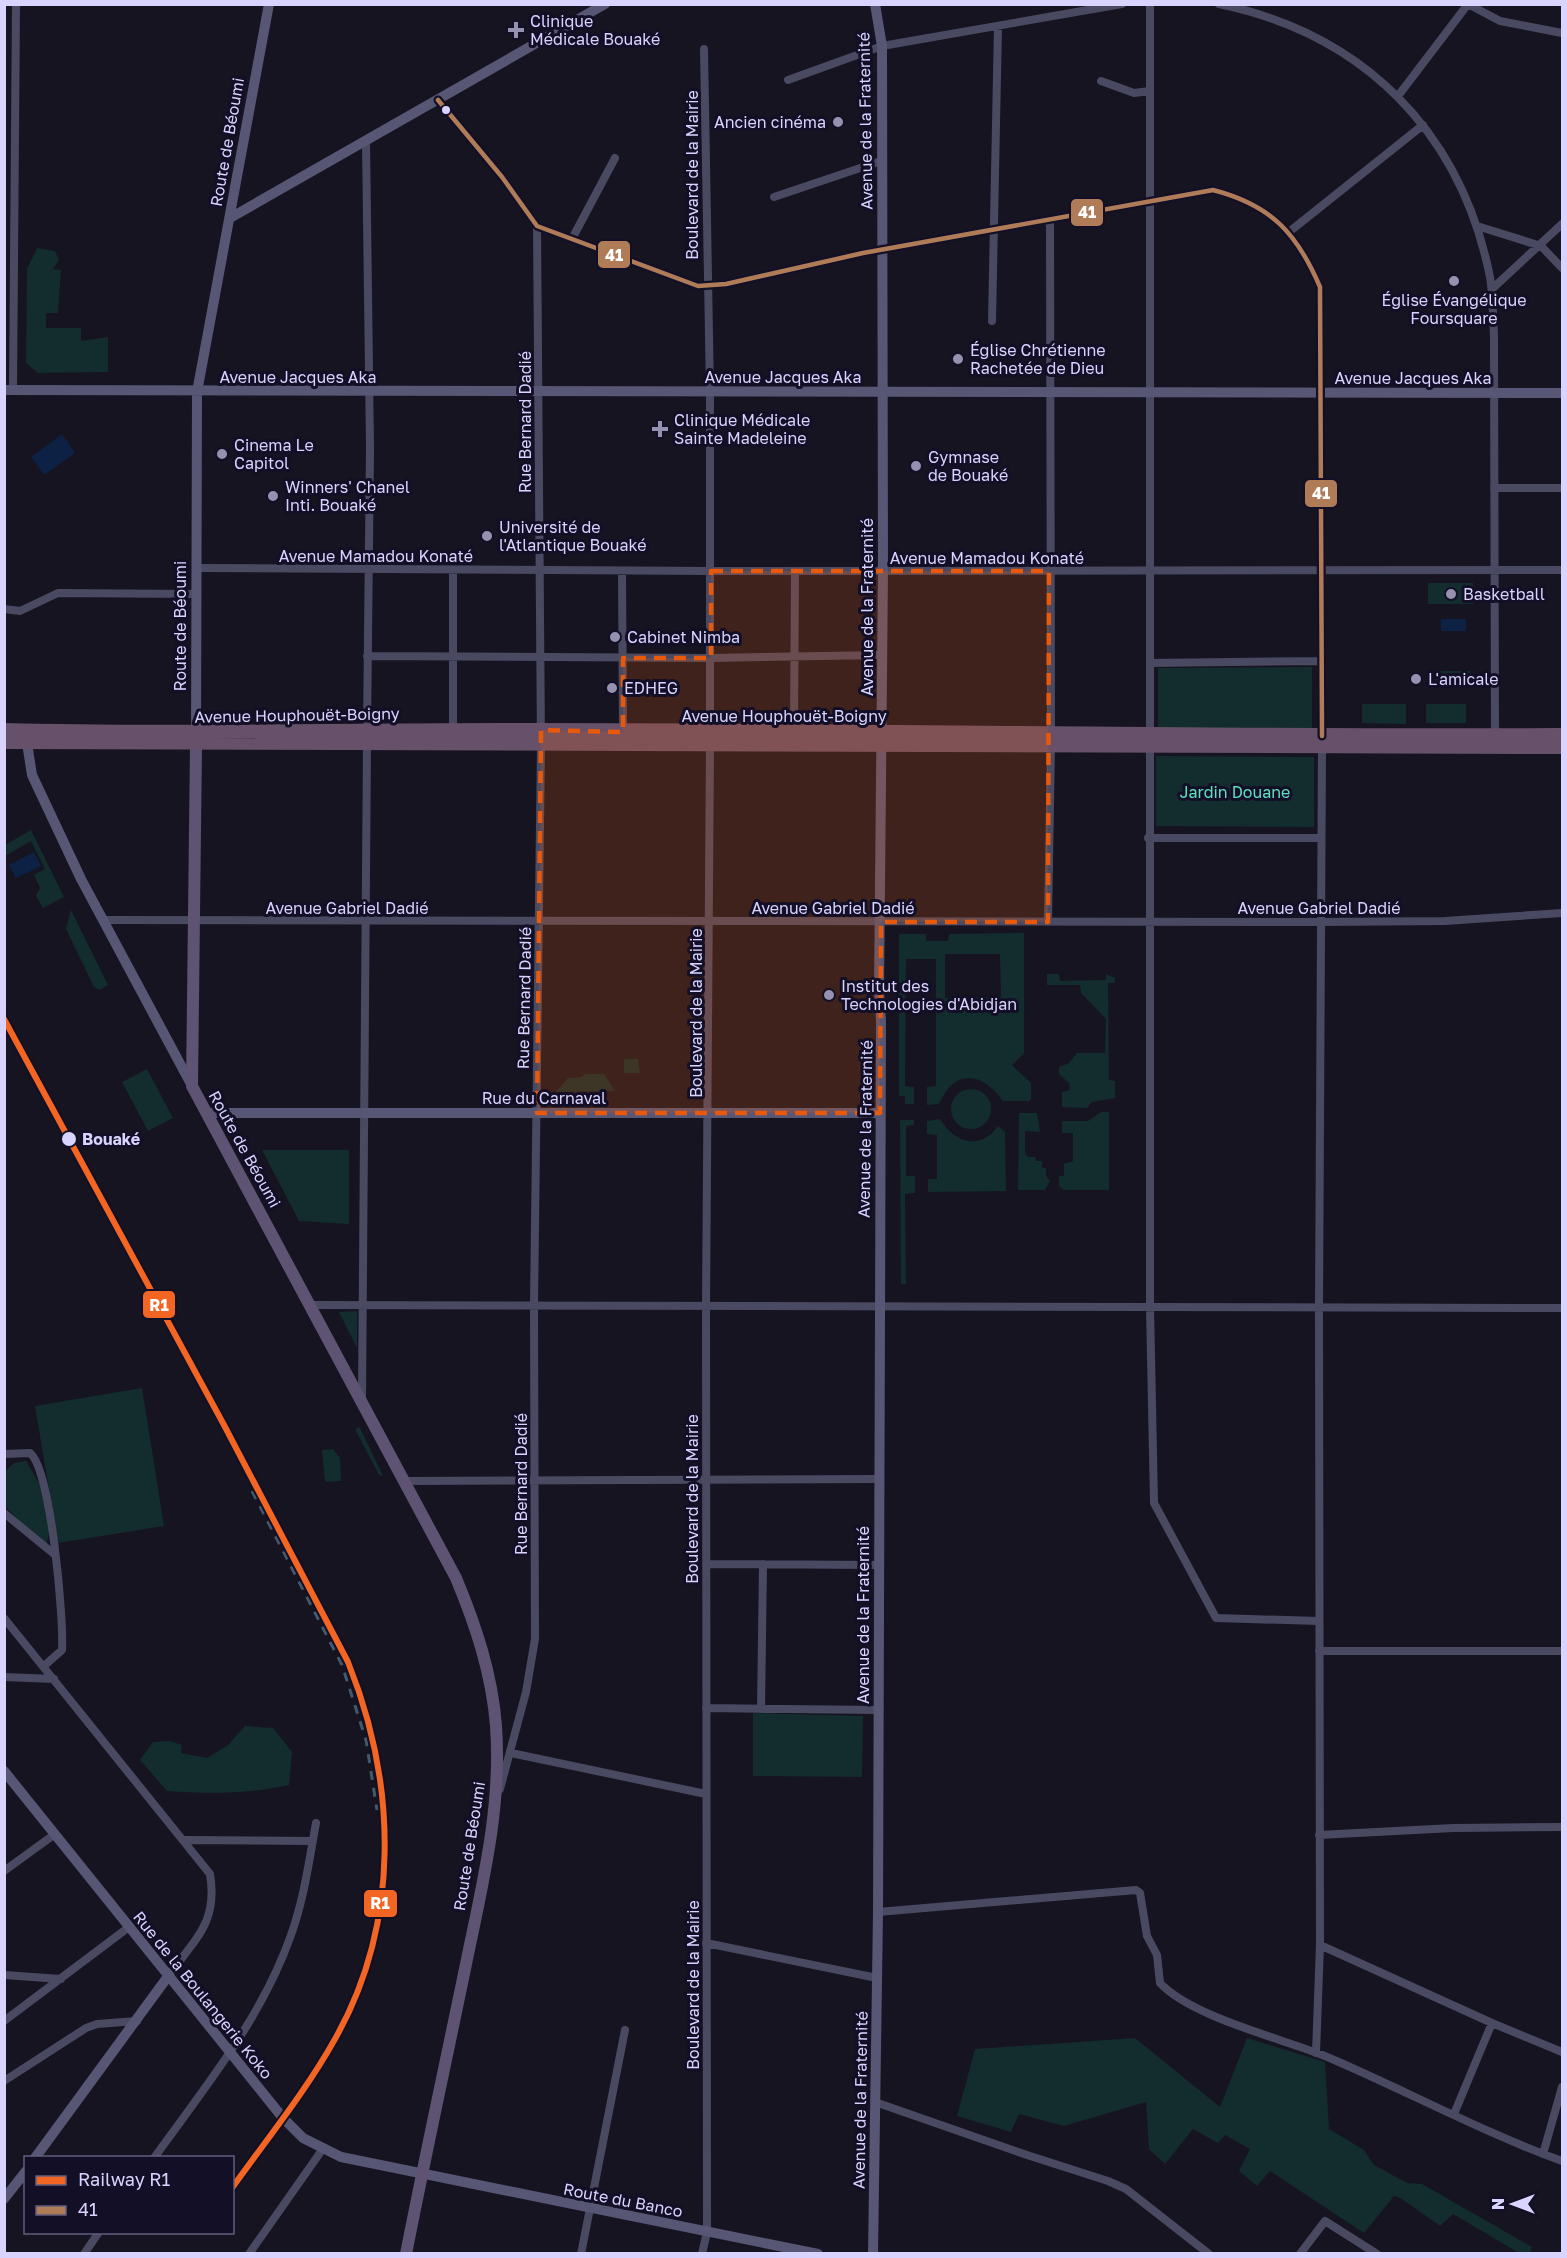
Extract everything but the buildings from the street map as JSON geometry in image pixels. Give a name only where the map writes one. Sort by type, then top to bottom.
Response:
[{"type":"highway","name":"Avenue Houphouët-Boigny","points":[[4,729],[196,739]]},
{"type":"highway","name":"Avenue Houphouët-Boigny","points":[[367,737],[453,730],[541,730],[623,732],[710,738],[1150,739],[1563,747]]},
{"type":"highway","name":"Avenue Houphouët-Boigny","points":[[4,742],[367,737],[541,744],[794,733],[881,738]]},
{"type":"highway","name":"Avenue Houphouët-Boigny","points":[[1322,742],[1495,735],[1563,735]]},
{"type":"main road","name":"Route de Béoumi","points":[[196,739],[192,1086],[456,1578],[474,1620],[487,1665],[496,1725],[496,1801],[478,1906],[406,2253]]},
{"type":"street","points":[[9,390],[16,4]]},
{"type":"street","name":"Route de Béoumi","points":[[196,739],[197,392],[269,4]]},
{"type":"street","points":[[230,218],[605,4]]},
{"type":"street","name":"Avenue de la Fraternité","points":[[873,2253],[878,1978],[883,571],[882,46],[875,4]]},
{"type":"street","points":[[788,80],[882,46],[1122,4]]},
{"type":"street","points":[[1149,4],[1149,1307],[1155,1508],[1216,1618],[1319,1621]]},
{"type":"street","points":[[1220,4],[1258,12],[1309,32],[1356,60],[1398,96],[1423,125],[1455,173],[1477,226],[1492,289],[1495,735]]},
{"type":"street","points":[[1398,96],[1468,4],[1500,21],[1563,33]]},
{"type":"street","points":[[992,321],[998,26]]},
{"type":"street","name":"Boulevard de la Mairie","points":[[702,2253],[707,2232],[706,1306],[711,658],[705,49]]},
{"type":"street","points":[[1101,81],[1134,93],[1150,91]]},
{"type":"street","points":[[438,100],[502,177],[537,226],[573,237],[691,284],[706,287],[882,249],[994,231],[1213,190],[1255,204],[1289,232],[1307,258],[1320,287],[1322,742],[1319,1308],[1320,1945],[1316,2053]]},
{"type":"street","points":[[1289,232],[1423,125]]},
{"type":"street","points":[[362,1401],[369,392],[366,141]]},
{"type":"street","points":[[573,237],[615,158]]},
{"type":"street","points":[[774,197],[881,161]]},
{"type":"street","points":[[1048,922],[1051,738],[1050,220]]},
{"type":"street","points":[[1492,289],[1563,224]]},
{"type":"street","name":"Rue Bernard Dadié","points":[[496,1801],[511,1753],[535,1639],[534,1306],[541,744],[537,226]]},
{"type":"street","points":[[1477,226],[1541,246],[1563,268]]},
{"type":"street","name":"Avenue Jacques Aka","points":[[9,390],[1563,393]]},
{"type":"street","points":[[1494,488],[1563,488]]},
{"type":"street","name":"Avenue Mamadou Konaté","points":[[196,568],[622,571],[1563,570]]},
{"type":"street","points":[[453,570],[453,730]]},
{"type":"street","points":[[622,571],[623,732]]},
{"type":"street","points":[[794,733],[795,571]]},
{"type":"street","points":[[4,609],[20,611],[58,593],[196,594]]},
{"type":"street","points":[[367,656],[711,658],[882,655]]},
{"type":"street","points":[[1150,663],[1320,661]]},
{"type":"street","points":[[27,743],[32,775],[103,920],[192,1086]]},
{"type":"street","points":[[1148,838],[1320,837]]},
{"type":"street","name":"Avenue Gabriel Dadié","points":[[103,920],[1320,922],[1445,921],[1563,913]]},
{"type":"street","name":"Rue du Carnaval","points":[[207,1113],[880,1113]]},
{"type":"street","points":[[311,1305],[1563,1308]]},
{"type":"street","points":[[4,1454],[30,1453],[38,1462],[54,1530],[62,1650],[44,1666]]},
{"type":"street","points":[[405,1481],[879,1479]]},
{"type":"street","points":[[4,1513],[54,1554]]},
{"type":"street","points":[[706,1564],[879,1565]]},
{"type":"street","points":[[761,1709],[763,1564]]},
{"type":"street","points":[[4,1618],[185,1839],[210,1874],[214,1896],[212,1912],[203,1928],[36,2156]]},
{"type":"street","points":[[1319,1651],[1563,1651]]},
{"type":"street","points":[[4,1677],[54,1679]]},
{"type":"street","points":[[706,1708],[878,1710]]},
{"type":"street","points":[[511,1753],[706,1794]]},
{"type":"street","name":"Rue de la Boulangerie Koko","points":[[4,1771],[289,2126],[322,2150],[341,2157],[421,2175]]},
{"type":"street","points":[[155,2156],[230,2053],[266,1995],[292,1935],[306,1884],[316,1823]]},
{"type":"street","points":[[1319,1835],[1453,1828],[1563,1827]]},
{"type":"street","points":[[4,1871],[55,1834]]},
{"type":"street","points":[[185,1839],[312,1841]]},
{"type":"street","points":[[878,1912],[1136,1890],[1140,1893],[1147,1936],[1157,1955],[1160,1983],[1200,2010],[1316,2053],[1563,2162]]},
{"type":"street","points":[[4,2021],[129,1927]]},
{"type":"street","points":[[706,1943],[878,1978]]},
{"type":"street","points":[[1320,1945],[1492,2023],[1563,2052]]},
{"type":"street","points":[[4,1975],[61,1978]]},
{"type":"street","points":[[4,2081],[86,2028],[97,2024],[137,2021]]},
{"type":"street","points":[[1454,2114],[1492,2023]]},
{"type":"street","points":[[581,2253],[625,2030]]},
{"type":"street","points":[[1543,2154],[1563,2087]]},
{"type":"street","points":[[875,2102],[1126,2189],[1209,2253]]},
{"type":"street","points":[[249,2253],[322,2150]]},
{"type":"street","points":[[4,2199],[24,2174]]},
{"type":"street","name":"Route du Banco","points":[[421,2175],[818,2253]]},
{"type":"street","points":[[1300,2253],[1325,2221],[1377,2253]]},
{"type":"street","points":[[84,2253],[98,2234]]},
{"type":"highlighted area","points":[[711,571],[1049,571],[1048,922],[881,922],[880,1113],[537,1113],[541,730],[623,732],[623,658],[711,658]]},
{"type":"green space","points":[[37,248],[55,251],[59,260],[53,269],[61,270],[58,313],[46,313],[46,328],[81,328],[81,341],[108,337],[108,372],[38,373],[26,363],[27,269]]},
{"type":"green space","name":"Basketball","points":[[1428,583],[1473,583],[1473,604],[1428,604]]},
{"type":"green space","name":"Jardin Douane","points":[[1312,667],[1312,736],[1158,737],[1158,668]]},
{"type":"green space","points":[[1435,671],[1470,671],[1470,687],[1435,687]]},
{"type":"green space","points":[[1362,704],[1406,704],[1406,724],[1362,723]]},
{"type":"green space","points":[[1426,704],[1466,704],[1466,723],[1426,723]]},
{"type":"green space","name":"Jardin Douane","points":[[1156,756],[1314,757],[1314,827],[1156,826]]},
{"type":"green space","points":[[31,830],[64,897],[43,908],[36,896],[40,888],[34,875],[45,869],[31,841],[5,856],[5,845]]},
{"type":"green space","points":[[71,910],[108,985],[99,990],[94,987],[66,929]]},
{"type":"green space","points":[[1024,933],[1024,1053],[1012,1065],[1031,1083],[1029,1101],[1003,1101],[986,1084],[969,1078],[953,1084],[945,1092],[939,1104],[927,1105],[927,1087],[936,1086],[936,959],[906,959],[905,1086],[914,1087],[914,1104],[905,1104],[905,1096],[899,1096],[899,934],[926,934],[926,941],[948,941],[949,934]],"holes":[[[945,954],[1000,954],[1001,997],[945,998]]]},
{"type":"green space","points":[[1047,974],[1059,974],[1060,981],[1106,980],[1106,974],[1115,978],[1115,983],[1108,983],[1109,1080],[1115,1081],[1115,1098],[1092,1102],[1087,1108],[1062,1107],[1062,1092],[1070,1090],[1069,1083],[1059,1074],[1059,1067],[1069,1063],[1077,1053],[1105,1053],[1106,1019],[1081,993],[1080,985],[1047,985]]},
{"type":"green space","points":[[624,1059],[638,1059],[640,1073],[624,1073]]},
{"type":"green space","points":[[147,1069],[173,1118],[148,1131],[122,1082]]},
{"type":"green space","points":[[585,1074],[604,1074],[615,1091],[556,1092],[568,1078],[581,1077]]},
{"type":"green space","points":[[971,1089],[979,1090],[985,1095],[990,1101],[990,1117],[985,1123],[979,1128],[971,1129],[963,1128],[957,1123],[952,1117],[951,1109],[952,1101],[957,1095],[963,1090]]},
{"type":"green space","points":[[1101,1112],[1109,1112],[1109,1190],[1064,1190],[1059,1186],[1059,1176],[1064,1176],[1064,1164],[1073,1161],[1073,1133],[1062,1133],[1062,1121],[1088,1121]]},
{"type":"green space","points":[[1019,1113],[1037,1113],[1040,1132],[1025,1131],[1025,1153],[1028,1157],[1035,1157],[1036,1161],[1042,1161],[1042,1168],[1046,1168],[1046,1176],[1050,1181],[1045,1190],[1018,1190]]},
{"type":"green space","points":[[940,1119],[952,1133],[967,1141],[983,1139],[998,1126],[1005,1132],[1006,1191],[928,1192],[928,1179],[937,1179],[937,1135],[927,1134],[927,1121]]},
{"type":"green space","points":[[900,1120],[914,1120],[914,1125],[906,1126],[906,1176],[915,1176],[915,1193],[905,1194],[906,1284],[901,1284]]},
{"type":"green space","points":[[262,1150],[349,1150],[349,1224],[299,1221]]},
{"type":"green space","points":[[357,1311],[357,1348],[339,1312]]},
{"type":"green space","points":[[142,1388],[164,1526],[58,1543],[35,1406]]},
{"type":"green space","points":[[357,1427],[360,1428],[383,1476],[379,1475],[356,1431]]},
{"type":"green space","points":[[333,1449],[340,1458],[341,1481],[325,1482],[322,1450]]},
{"type":"green space","points":[[26,1461],[47,1502],[50,1524],[45,1547],[5,1506],[5,1471],[14,1463]]},
{"type":"green space","points":[[753,1713],[863,1716],[862,1777],[753,1776]]},
{"type":"green space","points":[[245,1726],[273,1728],[292,1752],[289,1785],[228,1792],[167,1791],[140,1760],[153,1742],[170,1741],[182,1745],[181,1753],[207,1758],[228,1745]]},
{"type":"green space","points":[[1135,2038],[1220,2107],[1247,2038],[1325,2062],[1329,2129],[1364,2150],[1374,2165],[1407,2183],[1422,2184],[1532,2247],[1530,2253],[1519,2253],[1453,2214],[1440,2226],[1402,2199],[1394,2196],[1364,2233],[1270,2171],[1257,2186],[1239,2171],[1250,2149],[1225,2135],[1218,2143],[1193,2129],[1165,2164],[1149,2149],[1146,2102],[1064,2126],[1019,2114],[1011,2132],[957,2116],[975,2049]]},
{"type":"water","points":[[62,434],[75,453],[44,475],[31,457]]},
{"type":"water","points":[[1441,619],[1466,619],[1466,631],[1441,631]]},
{"type":"water","points":[[34,852],[41,866],[16,878],[9,865]]},
{"type":"railway","points":[[252,1491],[342,1665],[366,1740],[377,1810]]},
{"type":"rail line","name":"R1","points":[[4,1019],[224,1425],[348,1662],[364,1708],[376,1756],[383,1804],[385,1852],[381,1900],[372,1948],[357,1994],[335,2039],[312,2077],[234,2185]]},
{"type":"transit line","name":"41","points":[[438,100],[502,177],[537,226],[698,286],[726,284],[863,253],[1213,190],[1233,196],[1266,213],[1280,224],[1302,251],[1320,287],[1322,736]]},
{"type":"place","name":"Clinique Médicale Bouaké","points":[[516,30]]},
{"type":"place","name":"Ancien cinéma","points":[[838,122]]},
{"type":"place","name":"Église Évangélique Foursquare","points":[[1454,281]]},
{"type":"place","name":"Église Chrétienne Rachetée de Dieu","points":[[958,359]]},
{"type":"place","name":"Clinique Médicale Sainte Madeleine","points":[[660,429]]},
{"type":"place","name":"Cinema Le Capitol","points":[[222,454]]},
{"type":"place","name":"Gymnase de Bouaké","points":[[916,466]]},
{"type":"place","name":"Winners' Chanel Inti. Bouaké","points":[[273,496]]},
{"type":"place","name":"Université de l'Atlantique Bouaké","points":[[487,536]]},
{"type":"place","name":"Basketball","points":[[1451,594]]},
{"type":"place","name":"Cabinet Nimba","points":[[615,637]]},
{"type":"place","name":"L'amicale","points":[[1416,679]]},
{"type":"place","name":"EDHEG","points":[[612,688]]},
{"type":"place","name":"Institut des Technologies d'Abidjan","points":[[829,995]]},
{"type":"place","name":"Bouaké","points":[[69,1139]]}]
